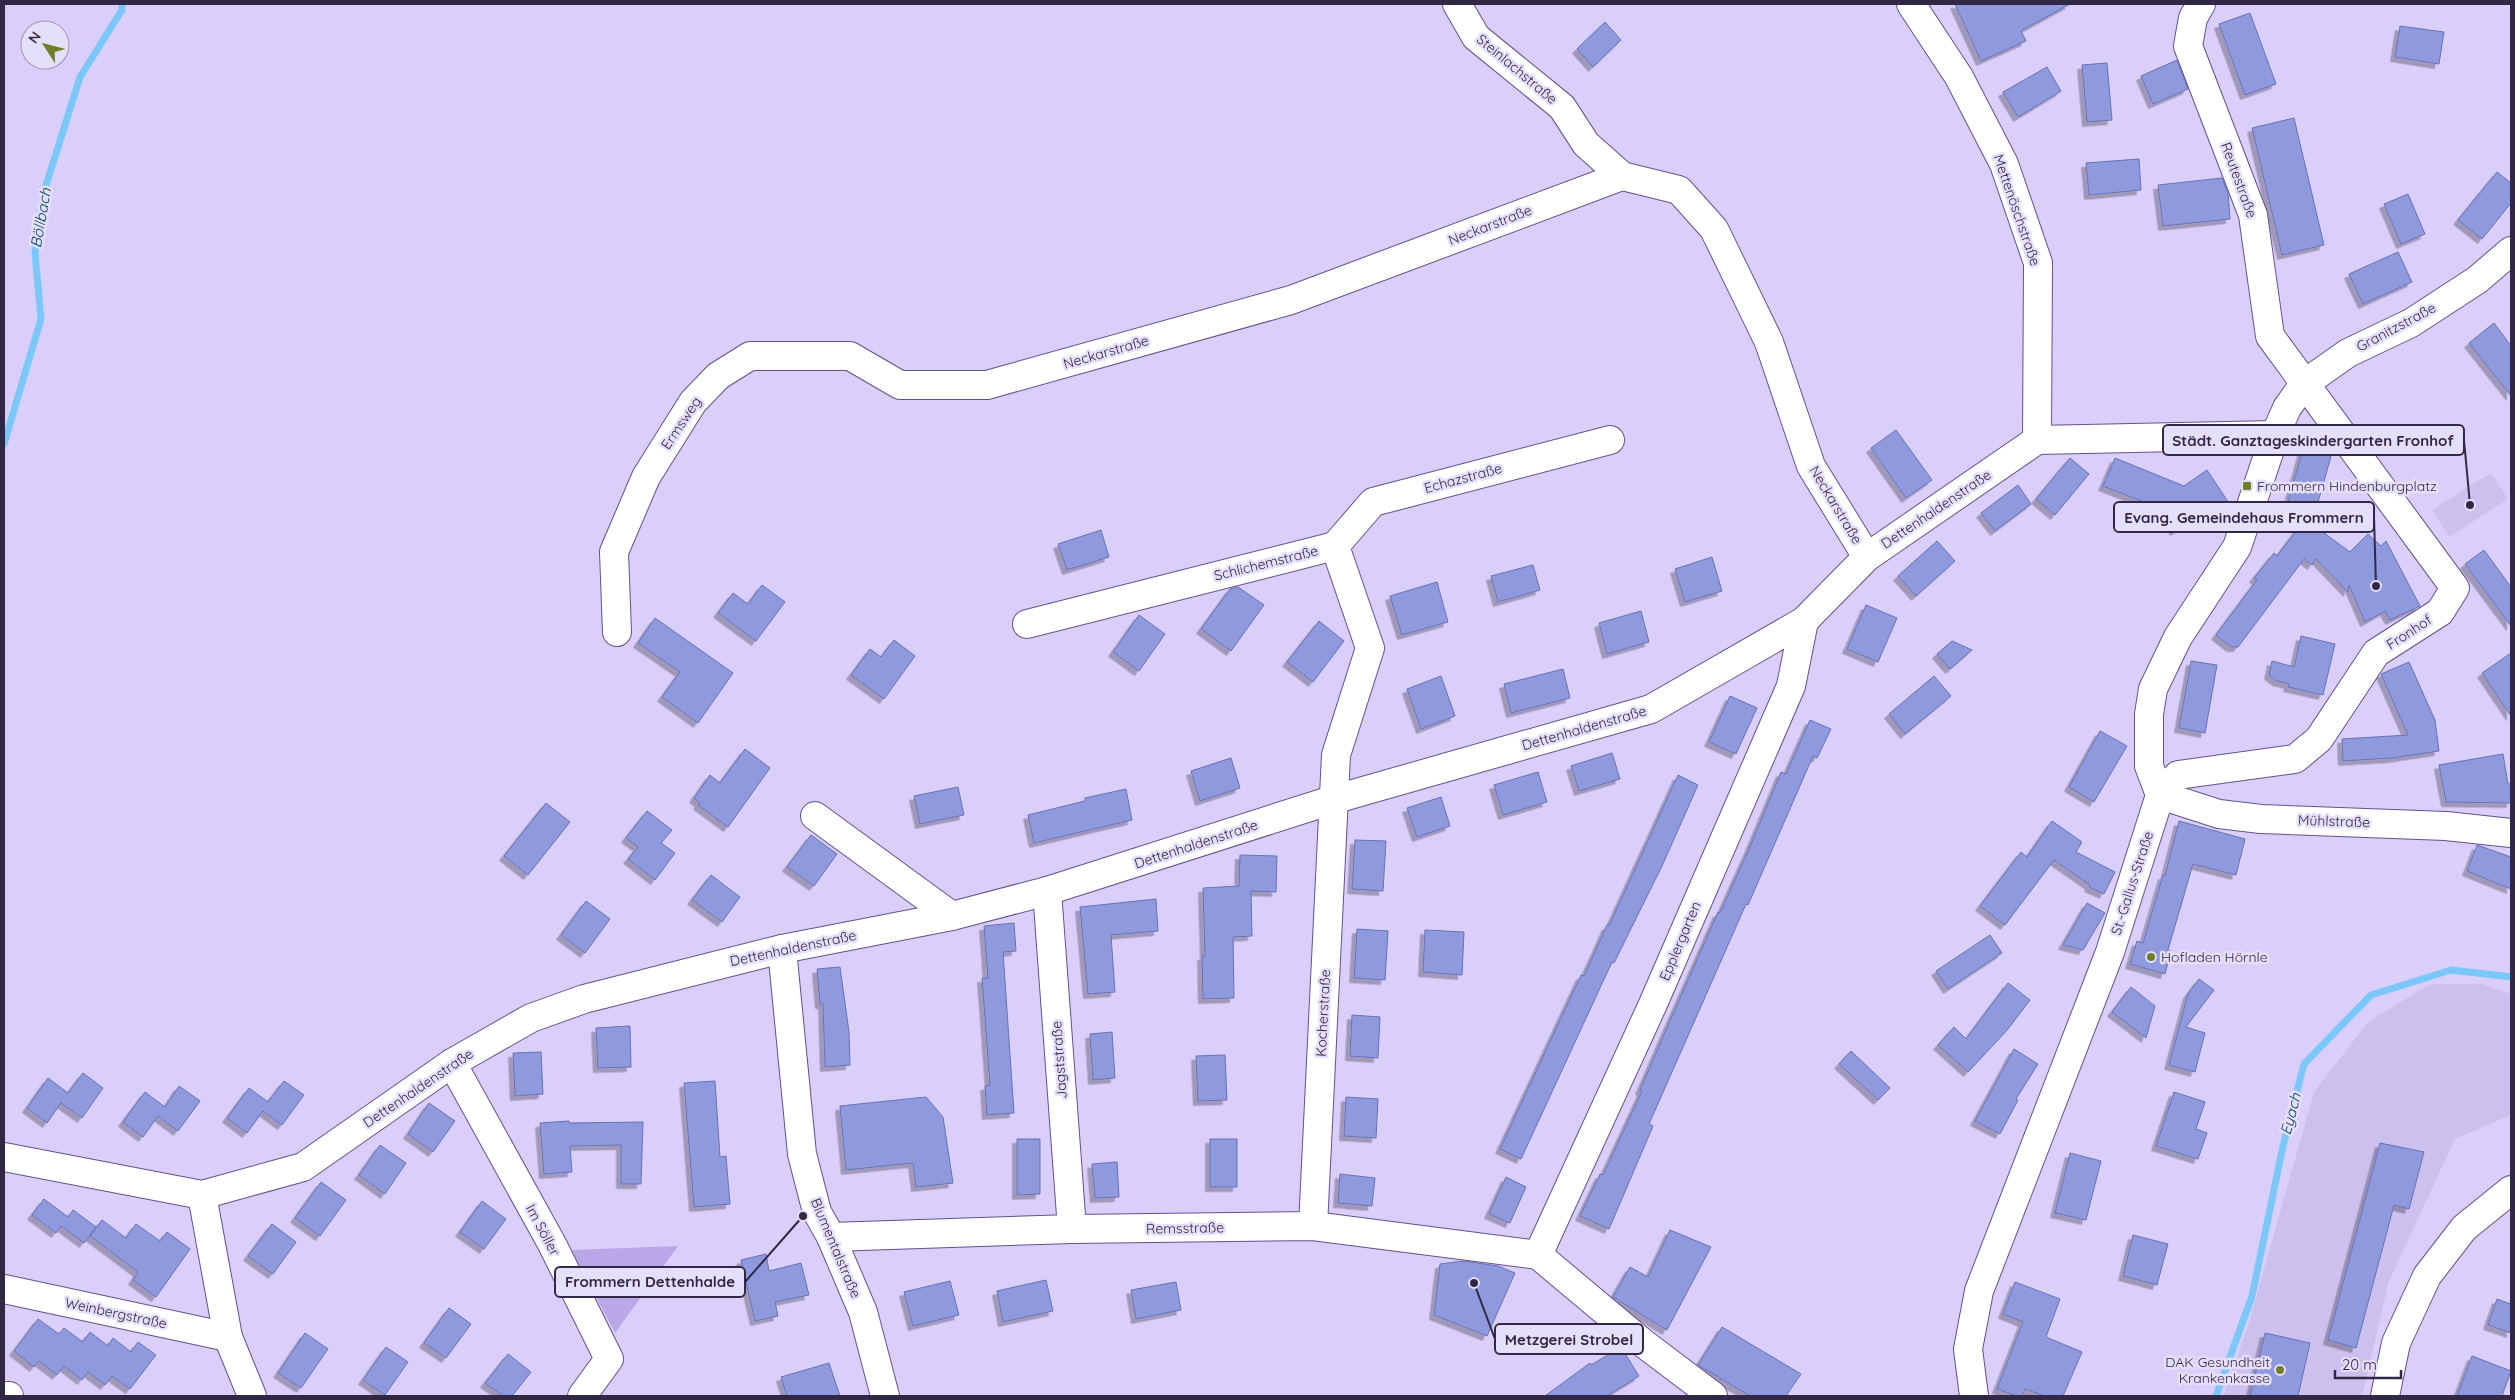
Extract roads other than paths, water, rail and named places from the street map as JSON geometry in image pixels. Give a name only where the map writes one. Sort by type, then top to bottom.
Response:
[{"type":"street","name":"Steinlachstraße","points":[[1457,4],[1476,37],[1562,106],[1586,144],[1622,176]]},
{"type":"street","name":"Mettenöschstraße","points":[[1911,4],[1959,77],[2004,164],[2038,263],[2037,440]]},
{"type":"street","name":"Reutestraße","points":[[2202,4],[2193,18],[2188,46],[2253,215],[2270,336],[2304,384]]},
{"type":"street","name":"Neckarstraße","points":[[900,385],[987,385],[1291,300],[1622,176],[1680,190],[1714,228],[1769,342],[1811,466],[1867,556]]},
{"type":"street","name":"Granitzstraße","points":[[2304,384],[2348,353],[2411,323],[2477,280],[2511,251]]},
{"type":"street","name":"Ermsweg","points":[[617,632],[614,552],[646,476],[694,402],[718,376],[750,356],[850,356],[900,385]]},
{"type":"street","points":[[2160,795],[2149,766],[2149,714],[2153,690],[2178,637],[2237,547],[2274,435],[2287,408],[2304,384]]},
{"type":"street","name":"Fronhof","points":[[2160,795],[2178,774],[2295,759],[2319,739],[2376,653],[2440,612],[2454,588],[2304,384]]},
{"type":"street","points":[[2037,440],[2274,435]]},
{"type":"street","name":"Echazstraße","points":[[1335,546],[1373,502],[1610,440]]},
{"type":"street","name":"Dettenhaldenstraße","points":[[4,1157],[202,1195],[303,1167],[452,1063],[531,1018],[584,998],[782,949],[952,916],[1047,892],[1332,800],[1651,709],[1804,621],[1867,556],[2037,440]]},
{"type":"street","name":"Schlichemstraße","points":[[1027,624],[1335,546],[1370,648],[1336,755],[1332,800]]},
{"type":"street","name":"Epplergarten","points":[[1538,1255],[1653,1004],[1791,686],[1804,621]]},
{"type":"street","name":"Mühlstraße","points":[[2160,795],[2220,814],[2262,819],[2446,826],[2511,833]]},
{"type":"street","name":"St.-Gallus-Straße","points":[[1974,1396],[1968,1349],[1979,1291],[2110,952],[2160,795]]},
{"type":"street","name":"Kocherstraße","points":[[1313,1226],[1332,800]]},
{"type":"street","points":[[815,816],[952,916]]},
{"type":"street","name":"Jagststraße","points":[[1047,892],[1072,1229]]},
{"type":"street","name":"Blumentalstraße","points":[[782,949],[802,1154],[817,1212],[831,1237],[863,1312],[885,1396]]},
{"type":"street","name":"Im Söller","points":[[452,1063],[552,1244],[609,1359],[582,1396]]},
{"type":"street","points":[[2385,1396],[2396,1343],[2427,1276],[2464,1228],[2511,1190]]},
{"type":"street","points":[[202,1195],[228,1337],[252,1396]]},
{"type":"street","name":"Remsstraße","points":[[831,1237],[1072,1229],[1313,1226],[1538,1255]]},
{"type":"street","points":[[1538,1255],[1643,1344],[1713,1396]]},
{"type":"street","name":"Weinbergstraße","points":[[4,1290],[228,1337]]},
{"type":"waterway","name":"Böllbach","points":[[4,444],[41,319],[35,253],[44,192],[80,77],[122,10],[122,4]]},
{"type":"waterway","name":"Eyach","points":[[2216,1396],[2252,1296],[2283,1146],[2304,1064],[2371,995],[2451,970],[2511,977]]},
{"type":"place","name":"Frommern Hindenburgplatz","points":[[2247,486]]},
{"type":"place","name":"Städt. Ganztageskindergarten Fronhof","points":[[2470,505]]},
{"type":"place","name":"Evang. Gemeindehaus Frommern","points":[[2376,586]]},
{"type":"place","name":"Hofladen Hörnle","points":[[2151,957]]},
{"type":"place","name":"Frommern Dettenhalde","points":[[803,1216]]},
{"type":"place","name":"Metzgerei Strobel","points":[[1474,1283]]},
{"type":"place","name":"DAK Gesundheit Krankenkasse","points":[[2280,1370]]}]
